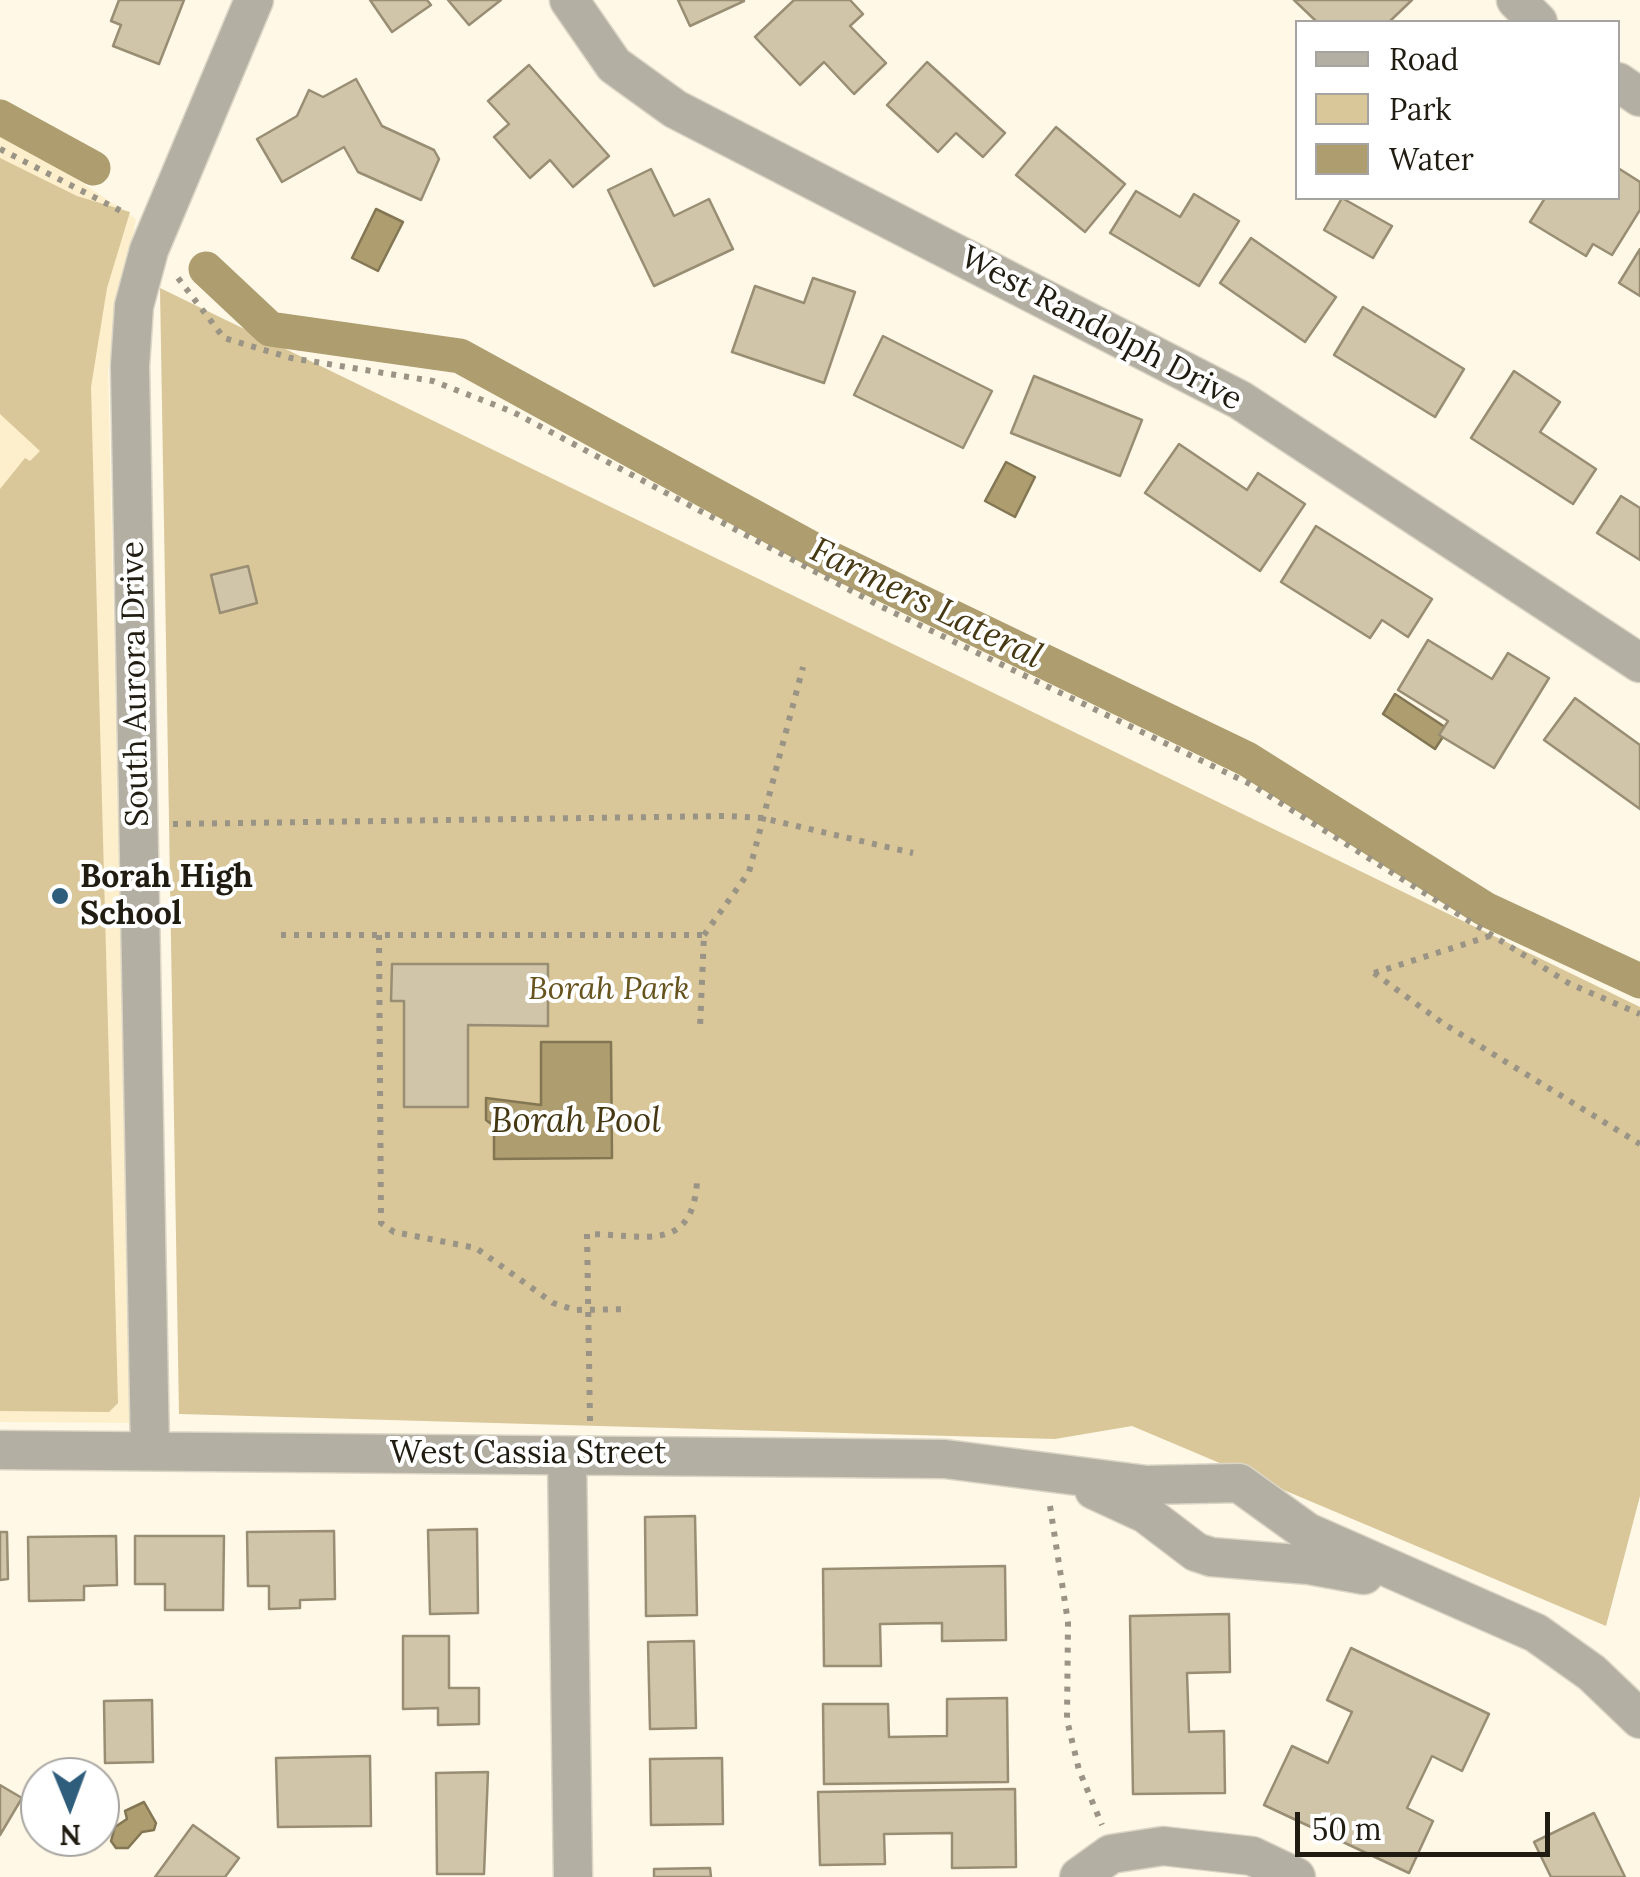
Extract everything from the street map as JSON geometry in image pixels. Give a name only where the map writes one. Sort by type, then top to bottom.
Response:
[{"type":"street","name":"South Aurora Drive","points":[[150,1450],[130,366],[134,306],[149,250],[254,0]]},
{"type":"street","name":"West Randolph Drive","points":[[569,0],[614,65],[675,109],[1240,400],[1640,663]]},
{"type":"street","points":[[1516,0],[1536,20]]},
{"type":"street","name":"West Cassia Street","points":[[0,1450],[945,1459],[1053,1490],[1238,1484],[1307,1532],[1435,1590]]},
{"type":"street","points":[[567,1456],[574,1877]]},
{"type":"street","points":[[1053,1490],[1146,1514],[1196,1552],[1211,1557],[1310,1565],[1435,1590],[1536,1632],[1592,1673],[1640,1719]]},
{"type":"street","points":[[1079,1877],[1108,1844],[1252,1856],[1296,1877]]},
{"type":"path","points":[[0,149],[43,175],[124,210],[149,250],[178,278],[224,338],[290,358],[433,381],[513,412],[882,607],[1250,784],[1570,984],[1640,1014]]},
{"type":"path","points":[[700,1027],[704,935],[749,872],[803,667]]},
{"type":"path","points":[[172,824],[762,818],[913,853]]},
{"type":"path","points":[[281,935],[704,935]]},
{"type":"path","points":[[379,935],[381,1222],[394,1232],[476,1248],[517,1274],[533,1292],[553,1302],[588,1309],[629,1309]]},
{"type":"path","points":[[1491,935],[1374,974],[1444,1024],[1640,1144]]},
{"type":"path","points":[[590,1421],[587,1234],[651,1236],[678,1232],[690,1220],[697,1182]]},
{"type":"path","points":[[1053,1490],[1068,1622],[1067,1720],[1079,1770],[1108,1844]]},
{"type":"shaded area","name":"Borah High School","points":[[0,128],[136,219],[108,369],[132,1423],[0,1422]]},
{"type":"green space","name":"Borah High School","points":[[0,158],[77,196],[130,212],[107,288],[91,387],[118,1403],[109,1412],[0,1411],[0,489],[25,458],[30,461],[40,451],[0,414]]},
{"type":"green space","name":"Borah Park","points":[[160,288],[1640,1007],[1640,1496],[1606,1626],[1132,1426],[1055,1439],[179,1414]]},
{"type":"water","points":[[376,209],[403,222],[378,271],[352,258]]},
{"type":"water","points":[[1006,462],[1035,477],[1015,517],[985,501]]},
{"type":"water","points":[[1395,694],[1448,729],[1435,749],[1383,714]]},
{"type":"water","name":"Borah Pool","points":[[541,1042],[611,1042],[612,1158],[494,1159],[494,1126],[486,1120],[486,1098],[541,1105]]},
{"type":"water","points":[[144,1802],[156,1823],[154,1830],[142,1832],[128,1848],[120,1848],[120,1824],[127,1819],[125,1811]]},
{"type":"building","points":[[119,0],[184,0],[159,64],[113,46],[121,25],[111,21]]},
{"type":"building","points":[[370,0],[427,0],[431,5],[392,32]]},
{"type":"building","points":[[448,0],[501,0],[469,25]]},
{"type":"building","points":[[678,0],[743,0],[744,1],[690,26]]},
{"type":"building","points":[[794,0],[850,0],[863,14],[850,26],[886,63],[854,94],[824,62],[800,85],[755,37]]},
{"type":"building","points":[[1294,0],[1412,0],[1391,20],[1315,20]]},
{"type":"building","points":[[927,62],[1005,133],[983,157],[956,133],[938,152],[887,105]]},
{"type":"building","points":[[529,65],[609,156],[573,187],[550,160],[530,178],[494,137],[509,124],[488,101]]},
{"type":"building","points":[[356,79],[382,126],[434,150],[439,159],[421,200],[358,172],[344,147],[282,182],[257,139],[297,116],[309,90],[323,97]]},
{"type":"building","points":[[1056,127],[1125,184],[1085,232],[1016,175]]},
{"type":"building","points":[[651,169],[674,216],[709,199],[733,249],[654,286],[608,190]]},
{"type":"building","points":[[1620,169],[1640,182],[1640,210],[1612,255],[1593,244],[1586,256],[1530,222],[1544,200],[1620,200]]},
{"type":"building","points":[[1136,191],[1180,217],[1194,194],[1239,221],[1199,286],[1110,233]]},
{"type":"building","points":[[1341,200],[1392,226],[1373,258],[1324,230]]},
{"type":"building","points":[[1251,238],[1336,297],[1305,342],[1220,283]]},
{"type":"building","points":[[1640,249],[1640,296],[1619,283]]},
{"type":"building","points":[[813,278],[855,292],[824,383],[732,352],[755,286],[804,303]]},
{"type":"building","points":[[1363,307],[1464,369],[1435,417],[1334,355]]},
{"type":"building","points":[[883,336],[992,391],[963,448],[854,395]]},
{"type":"building","points":[[1514,371],[1560,402],[1540,432],[1596,469],[1573,504],[1471,438]]},
{"type":"building","points":[[1034,376],[1142,420],[1120,476],[1011,433]]},
{"type":"building","points":[[1179,444],[1247,490],[1258,473],[1305,504],[1260,571],[1145,493]]},
{"type":"building","points":[[1621,496],[1640,508],[1640,560],[1597,533]]},
{"type":"building","points":[[1316,526],[1432,599],[1408,637],[1382,620],[1370,638],[1281,582]]},
{"type":"building","points":[[248,566],[257,603],[220,613],[211,575]]},
{"type":"building","points":[[1428,640],[1492,679],[1508,653],[1549,678],[1494,768],[1439,735],[1448,721],[1398,690]]},
{"type":"building","points":[[1575,698],[1640,745],[1640,809],[1544,740]]},
{"type":"building","points":[[392,964],[548,964],[548,1026],[468,1025],[468,1107],[404,1107],[404,1001],[391,1001]]},
{"type":"building","points":[[695,1516],[697,1615],[646,1616],[645,1517]]},
{"type":"building","points":[[477,1529],[478,1613],[430,1614],[428,1530]]},
{"type":"building","points":[[334,1531],[335,1599],[300,1600],[300,1608],[269,1609],[269,1586],[248,1586],[247,1532]]},
{"type":"building","points":[[0,1532],[7,1532],[8,1579],[0,1580]]},
{"type":"building","points":[[116,1536],[117,1585],[84,1586],[84,1600],[29,1601],[28,1537]]},
{"type":"building","points":[[135,1536],[224,1536],[223,1610],[165,1610],[165,1584],[135,1584]]},
{"type":"building","points":[[1005,1566],[1006,1640],[942,1641],[942,1623],[880,1624],[881,1666],[824,1666],[823,1569]]},
{"type":"building","points":[[1229,1614],[1230,1672],[1187,1673],[1189,1732],[1224,1731],[1225,1793],[1133,1794],[1130,1616]]},
{"type":"building","points":[[403,1636],[449,1636],[449,1688],[479,1688],[479,1724],[438,1725],[438,1708],[403,1709]]},
{"type":"building","points":[[694,1641],[696,1728],[650,1729],[648,1642]]},
{"type":"building","points":[[1351,1648],[1489,1714],[1462,1771],[1432,1756],[1407,1808],[1433,1821],[1409,1873],[1264,1805],[1292,1746],[1328,1763],[1352,1712],[1327,1700]]},
{"type":"building","points":[[1007,1698],[1008,1782],[824,1784],[823,1704],[888,1704],[889,1737],[947,1736],[947,1699]]},
{"type":"building","points":[[152,1700],[153,1762],[120,1763],[120,1757],[105,1757],[104,1701]]},
{"type":"building","points":[[370,1756],[371,1826],[278,1827],[276,1758]]},
{"type":"building","points":[[722,1758],[723,1824],[651,1825],[650,1759]]},
{"type":"building","points":[[488,1772],[484,1874],[437,1874],[436,1773]]},
{"type":"building","points":[[0,1785],[20,1797],[20,1801],[0,1835]]},
{"type":"building","points":[[1015,1789],[1016,1867],[952,1868],[952,1833],[884,1834],[885,1864],[820,1865],[818,1792]]},
{"type":"building","points":[[1594,1813],[1625,1877],[1551,1877],[1534,1842]]},
{"type":"building","points":[[193,1825],[239,1858],[225,1877],[155,1877]]},
{"type":"building","points":[[710,1868],[711,1877],[654,1877],[654,1869]]},
{"type":"waterway","name":"Farmers Lateral","points":[[0,117],[93,168]]},
{"type":"waterway","name":"Farmers Lateral","points":[[206,269],[270,329],[460,356],[829,558],[1247,759],[1485,909],[1640,981]]},
{"type":"place","name":"Borah High School","points":[[60,896]]}]
